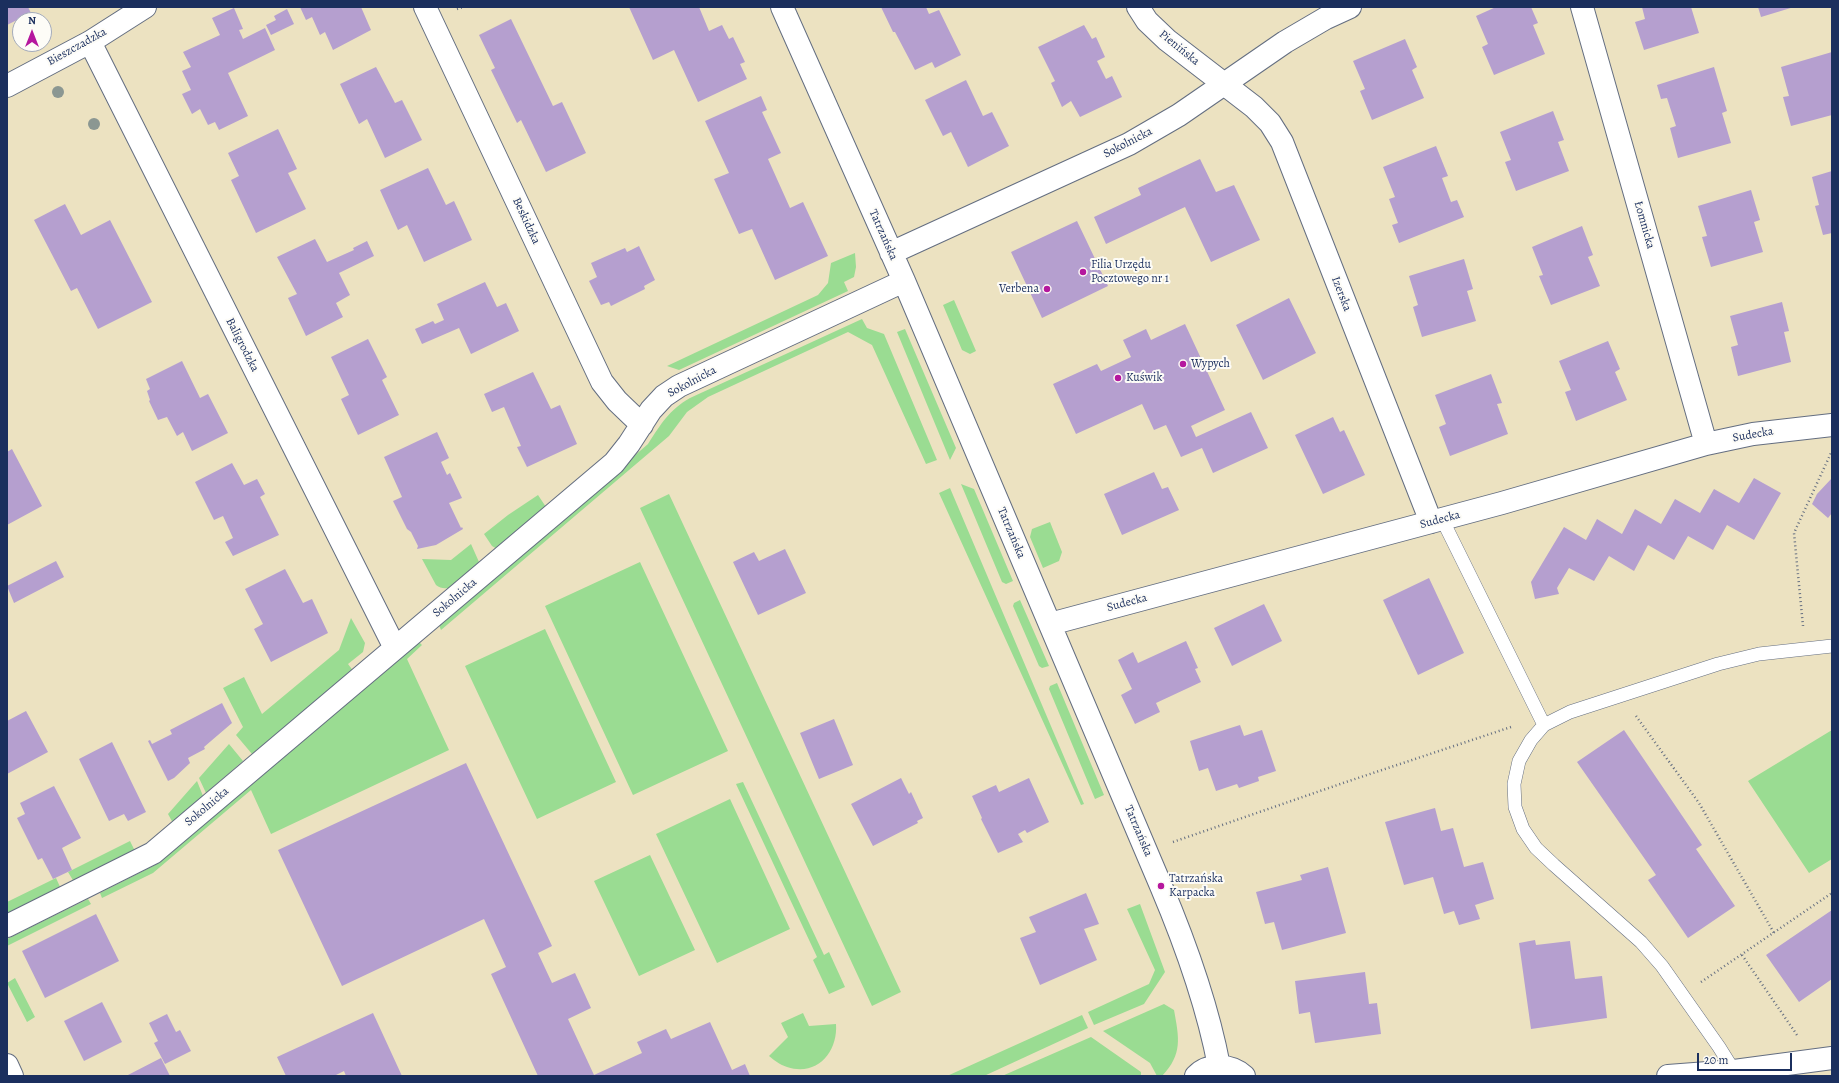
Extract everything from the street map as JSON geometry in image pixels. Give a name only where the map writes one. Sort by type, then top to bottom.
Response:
[{"type":"street","name":"Bieszczadzka","points":[[7,86],[90,42],[145,7]]},
{"type":"street","name":"Beskidzka","points":[[424,7],[602,382],[617,401],[642,424]]},
{"type":"street","name":"Tatrzańska","points":[[782,7],[904,281],[1146,852],[1195,973],[1206,1006],[1220,1066]]},
{"type":"street","name":"Pienińska","points":[[1138,7],[1147,21],[1167,40],[1225,83]]},
{"type":"street","name":"Sokolnicka","points":[[891,253],[1129,144],[1179,115],[1285,42],[1326,18],[1350,7]]},
{"type":"street","name":"Łomnicka","points":[[1582,7],[1706,444]]},
{"type":"street","name":"Baligrodzka","points":[[90,42],[395,648]]},
{"type":"street","name":"Izerska","points":[[1225,83],[1260,112],[1270,123],[1282,142],[1437,520]]},
{"type":"street","name":"Sokolnicka","points":[[7,926],[153,853],[614,463],[629,444],[651,410],[664,396],[679,386],[904,281]]},
{"type":"street","name":"Sudecka","points":[[1050,624],[1437,520],[1502,504],[1706,444],[1753,434],[1832,424]]},
{"type":"street","points":[[1668,1076],[1735,1073],[1823,1059]]},
{"type":"street","points":[[7,1066],[12,1076]]},
{"type":"street","points":[[1196,1076],[1209,1068],[1220,1066],[1230,1068],[1244,1076]]},
{"type":"lane","points":[[1437,520],[1542,721]]},
{"type":"lane","points":[[1735,1073],[1719,1046],[1683,995],[1662,966],[1641,942],[1536,848],[1523,829],[1516,807],[1514,784],[1519,761],[1542,721],[1718,664],[1759,654],[1832,646]]},
{"type":"path","points":[[1805,648],[1794,533],[1832,450]]},
{"type":"path","points":[[1621,696],[1699,803],[1774,933]]},
{"type":"path","points":[[1146,852],[1346,782],[1542,721]]},
{"type":"path","points":[[1683,995],[1832,892]]},
{"type":"path","points":[[1742,955],[1823,1059]]},
{"type":"green space","points":[[855,253],[856,267],[854,277],[844,282],[848,291],[679,370],[667,366],[818,295],[828,283],[831,263]]},
{"type":"green space","points":[[954,300],[976,351],[970,354],[962,350],[943,305]]},
{"type":"green space","points":[[862,319],[867,328],[884,334],[937,460],[926,464],[872,345],[848,332],[708,397],[687,412],[669,436],[441,630],[439,625],[648,444],[666,418],[676,407],[690,398]]},
{"type":"green space","points":[[905,329],[956,448],[950,460],[897,332]]},
{"type":"green space","points":[[961,484],[974,489],[1013,581],[1006,584],[1002,582]]},
{"type":"green space","points":[[950,488],[1084,804],[1081,805],[939,493]]},
{"type":"green space","points":[[669,494],[901,992],[872,1006],[640,508]]},
{"type":"green space","points":[[538,495],[546,507],[497,549],[492,546],[484,534],[508,515]]},
{"type":"green space","points":[[1050,522],[1062,552],[1059,561],[1043,568],[1030,537],[1032,529]]},
{"type":"green space","points":[[471,544],[479,562],[452,587],[444,588],[436,585],[422,559],[451,560]]},
{"type":"green space","points":[[640,562],[728,751],[633,795],[545,606]]},
{"type":"green space","points":[[1020,600],[1049,666],[1042,668],[1039,666],[1013,606],[1014,603]]},
{"type":"green space","points":[[351,618],[365,643],[363,652],[348,664],[354,672],[252,754],[236,735],[243,727],[223,688],[244,677],[262,714],[339,650]]},
{"type":"green space","points":[[545,629],[616,782],[537,819],[465,666]]},
{"type":"green space","points":[[419,642],[422,645],[407,659],[449,750],[271,834],[251,790],[153,873],[102,898],[100,893],[155,865]]},
{"type":"green space","points":[[1057,683],[1104,795],[1095,799],[1049,689],[1050,686]]},
{"type":"green space","points":[[1832,730],[1832,859],[1809,873],[1748,781]]},
{"type":"green space","points":[[229,744],[243,761],[206,793],[199,778]]},
{"type":"green space","points":[[197,781],[203,796],[173,823],[168,814]]},
{"type":"green space","points":[[743,782],[824,955],[829,952],[845,987],[829,994],[813,960],[817,957],[736,784]]},
{"type":"green space","points":[[730,799],[790,929],[717,963],[656,834]]},
{"type":"green space","points":[[130,841],[135,851],[74,882],[68,872]]},
{"type":"green space","points":[[650,855],[695,950],[639,976],[594,881]]},
{"type":"green space","points":[[56,878],[61,889],[7,915],[7,902]]},
{"type":"green space","points":[[88,899],[91,904],[7,946],[7,939]]},
{"type":"green space","points":[[1140,904],[1165,972],[1144,1004],[1094,1025],[1088,1012],[1149,984],[1155,970],[1127,909]]},
{"type":"green space","points":[[15,978],[35,1017],[27,1022],[7,983]]},
{"type":"green space","points":[[1164,1004],[1174,1010],[1178,1045],[1169,1068],[1162,1076],[1157,1076],[1150,1063],[1103,1031]]},
{"type":"green space","points":[[803,1013],[809,1026],[836,1024],[836,1034],[829,1053],[824,1060],[808,1068],[798,1069],[787,1067],[769,1056],[788,1037],[781,1023]]},
{"type":"green space","points":[[1082,1015],[1088,1028],[984,1076],[947,1076]]},
{"type":"green space","points":[[1091,1037],[1141,1072],[1141,1076],[1002,1076]]},
{"type":"building","points":[[7,7],[28,7],[30,12],[12,12],[12,22],[7,25]]},
{"type":"building","points":[[300,7],[361,7],[371,30],[333,50],[325,32],[320,35],[312,17],[306,20]]},
{"type":"building","points":[[629,7],[699,7],[709,31],[722,25],[729,39],[733,37],[745,62],[740,64],[747,79],[698,102],[674,50],[653,60]]},
{"type":"building","points":[[881,7],[926,7],[929,14],[939,10],[961,55],[935,68],[932,62],[915,70],[895,32],[893,32]]},
{"type":"building","points":[[1496,7],[1531,7],[1538,23],[1533,25],[1545,54],[1494,75],[1482,47],[1488,44],[1476,16]]},
{"type":"building","points":[[1642,7],[1691,7],[1699,33],[1644,50],[1635,22],[1645,19]]},
{"type":"building","points":[[1758,7],[1794,7],[1761,17]]},
{"type":"building","points":[[234,8],[243,29],[239,30],[243,39],[265,28],[275,50],[228,73],[248,116],[219,130],[215,122],[208,125],[200,109],[192,114],[182,94],[191,90],[182,71],[191,67],[183,52],[220,35],[212,18]]},
{"type":"building","points":[[287,9],[294,24],[271,35],[266,25],[276,20],[274,16]]},
{"type":"building","points":[[511,19],[553,106],[562,102],[586,153],[546,172],[521,120],[517,123],[491,70],[495,68],[479,35]]},
{"type":"building","points":[[1084,25],[1092,39],[1096,37],[1105,57],[1097,61],[1106,79],[1112,76],[1122,97],[1080,117],[1071,101],[1062,107],[1051,83],[1055,81],[1038,47]]},
{"type":"building","points":[[1405,39],[1417,67],[1412,70],[1424,98],[1372,120],[1360,91],[1365,89],[1353,61]]},
{"type":"building","points":[[1832,52],[1832,115],[1791,126],[1783,97],[1789,96],[1781,67]]},
{"type":"building","points":[[376,67],[395,103],[402,100],[422,140],[385,158],[367,119],[359,124],[340,84]]},
{"type":"building","points":[[1714,67],[1727,111],[1722,113],[1731,143],[1678,158],[1670,128],[1676,126],[1667,98],[1661,99],[1657,85]]},
{"type":"building","points":[[966,80],[983,116],[992,112],[1009,146],[968,167],[951,132],[943,136],[925,100]]},
{"type":"building","points":[[761,96],[767,110],[762,112],[781,153],[768,159],[790,208],[803,202],[828,256],[775,280],[752,229],[739,234],[714,179],[729,173],[705,121]]},
{"type":"building","points":[[1553,111],[1564,140],[1558,142],[1569,171],[1516,191],[1505,162],[1511,160],[1500,132]]},
{"type":"building","points":[[278,129],[297,169],[288,173],[306,209],[256,233],[231,180],[239,176],[228,153]]},
{"type":"building","points":[[1436,146],[1448,176],[1442,178],[1451,202],[1457,200],[1464,217],[1399,243],[1392,225],[1398,223],[1389,199],[1395,197],[1383,167]]},
{"type":"building","points":[[1200,159],[1216,192],[1234,185],[1260,240],[1211,262],[1185,207],[1106,244],[1094,217],[1141,195],[1138,188]]},
{"type":"building","points":[[428,168],[446,205],[454,201],[472,240],[424,262],[407,225],[398,230],[380,190]]},
{"type":"building","points":[[1832,171],[1832,233],[1823,235],[1815,206],[1819,205],[1812,177]]},
{"type":"building","points":[[1751,190],[1760,220],[1754,222],[1763,252],[1711,267],[1702,237],[1707,236],[1698,206]]},
{"type":"building","points":[[65,204],[81,235],[110,220],[152,302],[98,329],[77,288],[71,291],[34,220]]},
{"type":"building","points":[[1077,221],[1108,286],[1042,318],[1011,252]]},
{"type":"building","points":[[1582,226],[1593,255],[1588,257],[1600,286],[1551,305],[1539,276],[1543,275],[1532,247]]},
{"type":"building","points":[[315,239],[327,262],[354,250],[353,248],[367,241],[374,256],[339,273],[350,295],[336,303],[343,317],[306,336],[288,298],[297,294],[277,257]]},
{"type":"building","points":[[639,246],[655,280],[644,286],[645,289],[611,306],[609,302],[601,305],[589,281],[597,277],[591,263],[625,248],[627,252]]},
{"type":"building","points":[[1464,259],[1473,289],[1467,291],[1476,321],[1422,337],[1413,307],[1418,305],[1409,276]]},
{"type":"building","points":[[485,282],[497,307],[506,303],[519,331],[471,354],[459,328],[422,344],[415,329],[433,321],[435,324],[444,320],[437,304]]},
{"type":"building","points":[[1289,298],[1316,353],[1263,380],[1236,325]]},
{"type":"building","points":[[1782,302],[1789,331],[1784,332],[1791,362],[1738,376],[1731,347],[1738,345],[1730,316]]},
{"type":"building","points":[[1185,324],[1225,410],[1191,426],[1196,437],[1251,412],[1268,448],[1213,473],[1202,448],[1181,457],[1166,425],[1154,430],[1142,404],[1076,434],[1053,384],[1097,364],[1101,371],[1131,357],[1123,340],[1146,329],[1151,340]]},
{"type":"building","points":[[368,339],[387,377],[382,380],[399,415],[358,435],[341,399],[349,395],[331,357]]},
{"type":"building","points":[[1608,341],[1620,369],[1615,372],[1627,400],[1576,421],[1565,392],[1571,390],[1559,361]]},
{"type":"building","points":[[182,361],[200,398],[208,394],[228,433],[192,451],[183,432],[177,436],[167,417],[158,420],[149,401],[147,391],[150,389],[146,379]]},
{"type":"building","points":[[533,372],[551,409],[560,405],[577,444],[527,467],[517,447],[521,446],[504,407],[492,412],[484,394]]},
{"type":"building","points":[[1491,374],[1502,403],[1497,404],[1508,434],[1450,456],[1439,427],[1446,424],[1435,395]]},
{"type":"building","points":[[1333,417],[1340,432],[1344,430],[1365,475],[1323,494],[1295,435]]},
{"type":"building","points":[[437,432],[449,458],[441,462],[447,475],[450,473],[462,498],[449,503],[461,528],[462,527],[463,529],[436,545],[417,549],[418,546],[411,532],[407,529],[393,501],[402,497],[384,457]]},
{"type":"building","points":[[12,449],[42,506],[7,525],[7,452]]},
{"type":"building","points":[[232,463],[244,485],[257,479],[265,494],[260,497],[279,535],[233,556],[225,542],[233,538],[223,516],[214,520],[195,482]]},
{"type":"building","points":[[1154,472],[1162,489],[1168,487],[1179,510],[1122,535],[1104,494]]},
{"type":"building","points":[[1754,478],[1781,493],[1754,540],[1727,525],[1713,550],[1688,536],[1674,560],[1648,545],[1634,571],[1609,556],[1594,581],[1569,568],[1557,588],[1559,594],[1535,599],[1531,582],[1564,527],[1586,540],[1597,519],[1622,534],[1635,509],[1661,524],[1675,499],[1700,513],[1714,489],[1739,503]]},
{"type":"building","points":[[1832,478],[1832,513],[1828,518],[1812,504],[1817,494]]},
{"type":"building","points":[[785,549],[806,593],[758,615],[733,562],[754,552],[759,561]]},
{"type":"building","points":[[56,561],[64,577],[14,603],[7,586]]},
{"type":"building","points":[[285,569],[303,603],[312,599],[328,633],[271,662],[254,629],[263,624],[245,589]]},
{"type":"building","points":[[1429,578],[1464,653],[1418,675],[1383,600]]},
{"type":"building","points":[[1264,604],[1282,641],[1232,666],[1214,628]]},
{"type":"building","points":[[1186,641],[1198,668],[1195,669],[1201,682],[1156,703],[1160,712],[1135,724],[1121,695],[1132,689],[1118,660],[1133,652],[1138,663]]},
{"type":"building","points":[[222,703],[232,723],[204,747],[205,749],[188,758],[190,763],[174,778],[168,781],[148,741],[150,740],[152,744],[172,734],[170,730]]},
{"type":"building","points":[[26,711],[48,752],[7,774],[7,721]]},
{"type":"building","points":[[834,719],[853,765],[819,779],[800,733]]},
{"type":"building","points":[[1240,725],[1244,736],[1262,730],[1276,771],[1258,777],[1259,781],[1239,788],[1237,784],[1216,791],[1208,768],[1199,771],[1190,741]]},
{"type":"building","points":[[1624,730],[1702,845],[1696,849],[1735,906],[1688,938],[1648,880],[1656,875],[1577,762]]},
{"type":"building","points":[[112,742],[146,812],[128,821],[124,814],[109,821],[79,759]]},
{"type":"building","points":[[466,763],[552,946],[538,953],[552,983],[575,973],[591,1008],[568,1019],[594,1075],[642,1053],[637,1042],[666,1029],[671,1039],[710,1022],[732,1070],[745,1064],[750,1076],[538,1076],[491,974],[506,967],[484,919],[342,986],[278,850]]},
{"type":"building","points":[[901,778],[909,794],[911,792],[923,818],[917,821],[918,823],[873,846],[851,804]]},
{"type":"building","points":[[1029,778],[1049,822],[1027,833],[1025,830],[1018,834],[1023,842],[998,853],[981,819],[982,818],[972,796],[996,785],[999,792]]},
{"type":"building","points":[[54,786],[81,838],[62,848],[72,870],[53,879],[42,858],[38,860],[17,818],[25,814],[20,803]]},
{"type":"building","points":[[1435,808],[1441,831],[1453,828],[1464,867],[1483,862],[1494,899],[1475,905],[1480,919],[1459,925],[1454,911],[1444,914],[1433,877],[1404,885],[1385,822]]},
{"type":"building","points":[[1328,867],[1346,933],[1282,950],[1274,922],[1265,924],[1256,892],[1302,880],[1300,875]]},
{"type":"building","points":[[1086,893],[1099,924],[1084,929],[1097,960],[1040,985],[1020,938],[1036,932],[1029,917]]},
{"type":"building","points":[[1832,910],[1832,979],[1799,1002],[1766,955]]},
{"type":"building","points":[[96,914],[119,961],[45,998],[22,951]]},
{"type":"building","points":[[1535,940],[1536,945],[1570,941],[1575,979],[1602,976],[1607,1018],[1531,1029],[1519,943]]},
{"type":"building","points":[[1365,972],[1369,1004],[1377,1003],[1381,1034],[1315,1043],[1310,1012],[1299,1014],[1295,981]]},
{"type":"building","points":[[102,1002],[122,1042],[84,1061],[64,1021]]},
{"type":"building","points":[[373,1013],[402,1076],[346,1076],[344,1071],[334,1076],[286,1076],[277,1057]]},
{"type":"building","points":[[167,1014],[176,1032],[180,1030],[191,1051],[165,1064],[154,1043],[158,1041],[149,1023]]},
{"type":"building","points":[[161,1058],[170,1076],[126,1076]]},
{"type":"place","name":"Filia Urzędu Pocztowego nr 1","points":[[1083,272]]},
{"type":"place","name":"Verbena","points":[[1047,289]]},
{"type":"place","name":"Wypych","points":[[1183,364]]},
{"type":"place","name":"Kuświk","points":[[1118,378]]},
{"type":"place","name":"Tatrzańska Karpacka","points":[[1161,886]]}]
